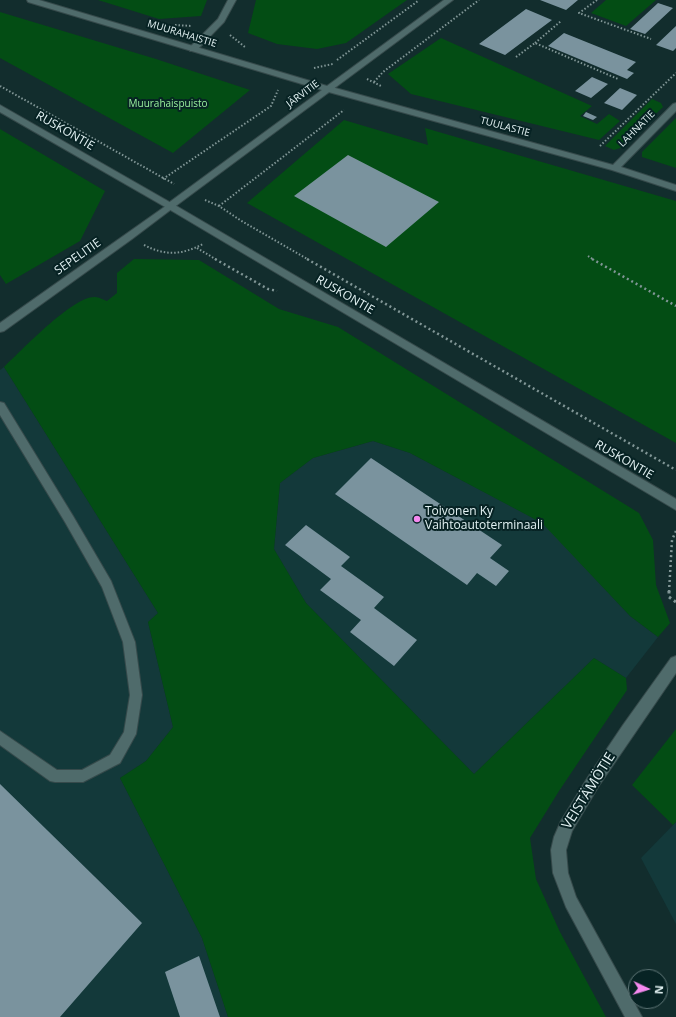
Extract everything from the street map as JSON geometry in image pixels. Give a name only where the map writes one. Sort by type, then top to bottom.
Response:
[{"type":"street","name":"MUURAHAISTIE","points":[[31,0],[328,89]]},
{"type":"street","points":[[193,49],[214,30],[232,0]]},
{"type":"street","name":"JÄRVITIE","points":[[170,206],[450,0]]},
{"type":"street","name":"TUULASTIE","points":[[328,89],[614,168],[676,188]]},
{"type":"street","name":"LAHNATIE","points":[[614,168],[676,106]]},
{"type":"street","name":"RUSKONTIE","points":[[0,108],[170,206],[217,236],[676,505]]},
{"type":"street","name":"SEPELITIE","points":[[0,328],[129,237],[170,206]]},
{"type":"street","name":"VEISTÄMÖTIE","points":[[634,1017],[570,902],[562,882],[559,861],[560,844],[564,830],[592,783],[676,662]]},
{"type":"lane","points":[[0,406],[62,505],[107,585],[129,642],[136,695],[130,734],[115,759],[84,776],[55,776],[0,737]]},
{"type":"path","points":[[597,0],[579,14],[651,39]]},
{"type":"path","points":[[516,57],[561,21]]},
{"type":"path","points":[[535,43],[618,80]]},
{"type":"path","points":[[600,146],[676,73]]},
{"type":"path","points":[[0,86],[163,179],[219,206],[240,220],[676,470]]},
{"type":"path","points":[[129,237],[162,253],[181,254],[197,248],[240,220]]},
{"type":"path","points":[[197,248],[268,289],[277,291]]},
{"type":"path","points":[[588,256],[676,306]]},
{"type":"path","points":[[676,531],[672,540],[669,598],[676,602]]},
{"type":"shaded area","points":[[4,367],[158,613],[148,622],[173,727],[146,761],[120,778],[202,938],[228,1017],[0,1017],[0,370]]},
{"type":"shaded area","points":[[373,441],[410,453],[543,523],[630,616],[658,637],[626,678],[594,658],[474,774],[306,603],[274,549],[280,483],[313,458]]},
{"type":"shaded area","points":[[676,822],[676,924],[641,858]]},
{"type":"green space","points":[[98,0],[207,0],[201,16],[159,19]]},
{"type":"green space","points":[[256,0],[407,0],[346,43],[317,49],[277,44],[248,33]]},
{"type":"green space","points":[[606,0],[656,0],[626,26],[591,13]]},
{"type":"green space","name":"Muurahaispuisto","points":[[0,12],[156,59],[250,90],[173,153],[0,58]]},
{"type":"green space","points":[[441,38],[592,106],[580,116],[597,124],[609,114],[620,121],[599,140],[411,94],[388,74]]},
{"type":"green space","points":[[652,99],[661,103],[663,107],[620,148],[614,150],[605,146]]},
{"type":"green space","points":[[676,118],[676,168],[642,157],[642,152]]},
{"type":"green space","points":[[344,120],[428,145],[425,128],[676,201],[676,443],[247,203]]},
{"type":"green space","points":[[0,129],[105,191],[80,241],[6,284],[0,275]]},
{"type":"green space","points":[[134,259],[199,260],[279,309],[338,327],[639,513],[653,540],[656,585],[670,623],[658,637],[630,616],[542,523],[410,453],[373,441],[313,458],[280,483],[274,549],[306,603],[474,774],[594,658],[626,678],[627,690],[559,791],[530,838],[536,879],[560,932],[606,1017],[228,1017],[202,938],[120,778],[146,761],[173,727],[148,622],[158,613],[4,367],[61,314],[74,305],[85,299],[95,297],[107,301],[117,293],[117,273]]},
{"type":"green space","points":[[676,729],[676,822],[673,825],[632,785]]},
{"type":"building","points":[[540,0],[578,0],[566,10]]},
{"type":"building","points":[[658,3],[673,8],[645,34],[630,29]]},
{"type":"building","points":[[526,9],[552,20],[505,55],[479,44]]},
{"type":"building","points":[[676,26],[676,48],[673,51],[656,45]]},
{"type":"building","points":[[564,33],[636,62],[627,70],[634,73],[627,79],[548,46]]},
{"type":"building","points":[[592,77],[608,84],[591,98],[575,91]]},
{"type":"building","points":[[620,88],[637,95],[622,110],[604,103]]},
{"type":"building","points":[[586,112],[597,117],[593,120],[583,116]]},
{"type":"building","points":[[348,155],[439,202],[386,247],[294,196]]},
{"type":"building","name":"Toivonen Ky Vaihtoautoterminaali","points":[[371,458],[502,545],[490,558],[509,571],[496,586],[477,573],[467,585],[335,494]]},
{"type":"building","points":[[306,525],[350,557],[341,566],[384,597],[374,608],[417,640],[394,666],[350,632],[361,620],[320,590],[331,579],[285,545]]},
{"type":"building","points":[[0,784],[142,923],[60,1017],[0,1017]]},
{"type":"building","points":[[199,956],[220,1017],[180,1017],[165,972]]},
{"type":"place","name":"Toivonen Ky Vaihtoautoterminaali","points":[[417,519]]}]
